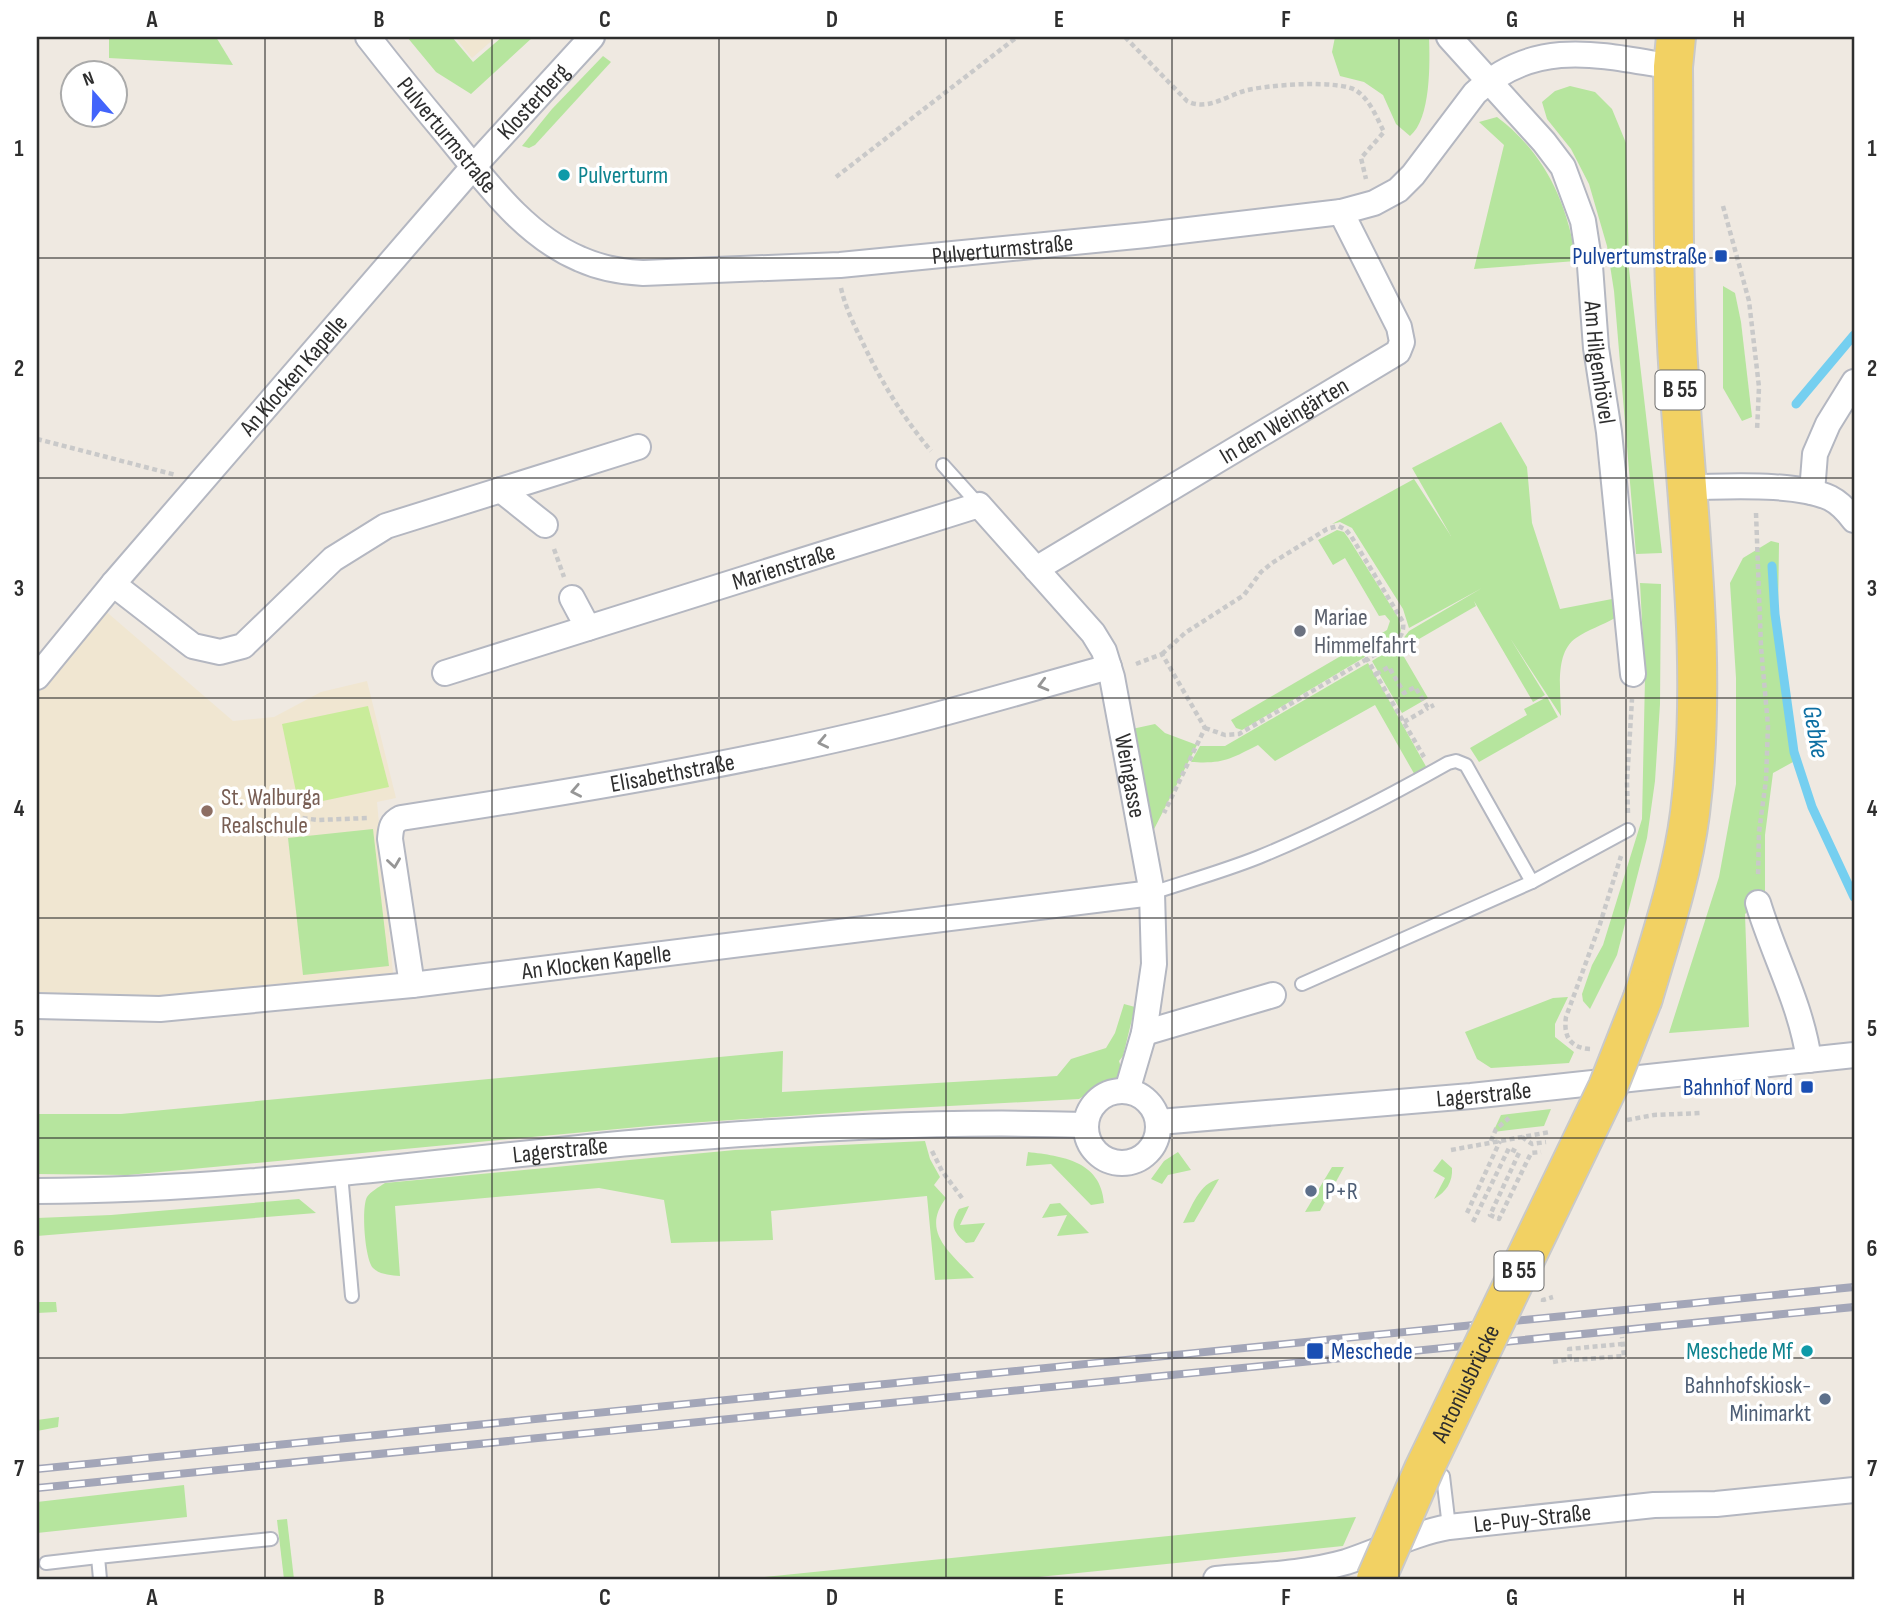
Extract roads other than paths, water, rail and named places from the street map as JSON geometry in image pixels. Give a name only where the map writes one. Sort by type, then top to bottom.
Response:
[{"type":"main road","name":"B 55","points":[[1675,52],[1675,292],[1687,487]]},
{"type":"main road","name":"Antoniusbrücke","points":[[1376,1579],[1424,1469],[1608,1087],[1643,998],[1679,874],[1692,790],[1698,659],[1687,487]]},
{"type":"street","name":"Pulverturmstraße","points":[[368,37],[506,205],[549,241],[580,259],[617,271],[678,272],[840,265],[1146,235],[1341,212],[1374,203],[1398,190],[1413,175],[1462,107],[1487,81],[1510,67],[1532,58],[1558,54],[1675,52]]},
{"type":"street","name":"Klosterberg","points":[[473,167],[592,37]]},
{"type":"street","name":"Am Hilgenhövel","points":[[1449,37],[1544,142],[1563,167],[1583,221],[1590,266],[1596,348],[1609,432],[1633,674]]},
{"type":"street","name":"An Klocken Kapelle","points":[[37,677],[113,584],[473,167]]},
{"type":"street","name":"In den Weingärten","points":[[1036,569],[1398,352],[1402,342],[1399,327],[1341,212]]},
{"type":"street","points":[[1812,492],[1815,454],[1828,424],[1854,382]]},
{"type":"street","points":[[113,584],[193,646],[220,652],[243,646],[333,559],[386,526],[638,447]]},
{"type":"street","points":[[1687,487],[1812,492],[1832,499],[1848,511],[1854,520]]},
{"type":"street","points":[[501,490],[545,525]]},
{"type":"street","name":"Weingasse","points":[[979,505],[1093,633],[1109,667],[1121,713],[1152,893],[1154,964],[1144,1032],[1127,1091]]},
{"type":"street","name":"Marienstraße","points":[[445,673],[979,505]]},
{"type":"street","points":[[572,598],[588,628]]},
{"type":"street","name":"Elisabethstraße","points":[[412,985],[390,839],[394,822],[401,818],[561,793],[737,761],[890,727],[1109,667]]},
{"type":"street","name":"An Klocken Kapelle","points":[[37,1006],[160,1009],[412,985],[1152,893]]},
{"type":"street","points":[[1758,903],[1770,941],[1799,1012],[1809,1060]]},
{"type":"street","points":[[1144,1032],[1273,995]]},
{"type":"street","name":"Lagerstraße","points":[[1158,1122],[1483,1094],[1854,1055]]},
{"type":"street","points":[[1115,1091],[1127,1091],[1147,1100],[1154,1108],[1158,1122],[1157,1140],[1151,1149],[1143,1157],[1123,1163],[1100,1156],[1091,1147],[1085,1125],[1095,1102],[1115,1091]]},
{"type":"street","name":"Lagerstraße","points":[[37,1191],[110,1191],[341,1174],[653,1142],[962,1122],[1085,1125]]},
{"type":"street","name":"Le-Puy-Straße","points":[[1216,1579],[1343,1563],[1449,1527],[1654,1505],[1716,1504],[1854,1490]]},
{"type":"lane","points":[[943,465],[979,505]]},
{"type":"lane","points":[[1152,893],[1286,845],[1381,801],[1456,761],[1466,765],[1471,772],[1532,882]]},
{"type":"lane","points":[[1302,984],[1532,882],[1628,830]]},
{"type":"lane","points":[[341,1174],[352,1296]]},
{"type":"lane","points":[[1443,1476],[1449,1527]]},
{"type":"lane","points":[[46,1563],[271,1539]]},
{"type":"lane","points":[[98,1557],[100,1579]]},
{"type":"waterway","name":"Gebke","points":[[1796,404],[1854,335]]},
{"type":"waterway","name":"Gebke","points":[[1772,566],[1775,614],[1794,752],[1812,807],[1854,897]]},
{"type":"railway","points":[[37,1469],[1854,1287]]},
{"type":"railway","points":[[37,1488],[1854,1307]]},
{"type":"place","name":"Pulverturm","points":[[564,175]]},
{"type":"place","name":"Pulvertumstraße","points":[[1721,256]]},
{"type":"place","name":"Mariae Himmelfahrt","points":[[1300,631]]},
{"type":"place","name":"St. Walburga Realschule","points":[[207,811]]},
{"type":"place","name":"Bahnhof Nord","points":[[1807,1087]]},
{"type":"place","name":"P+R","points":[[1311,1191]]},
{"type":"place","name":"Meschede","points":[[1315,1351]]},
{"type":"place","name":"Meschede Mf","points":[[1807,1351]]},
{"type":"place","name":"Bahnhofskiosk- Minimarkt","points":[[1825,1399]]}]
